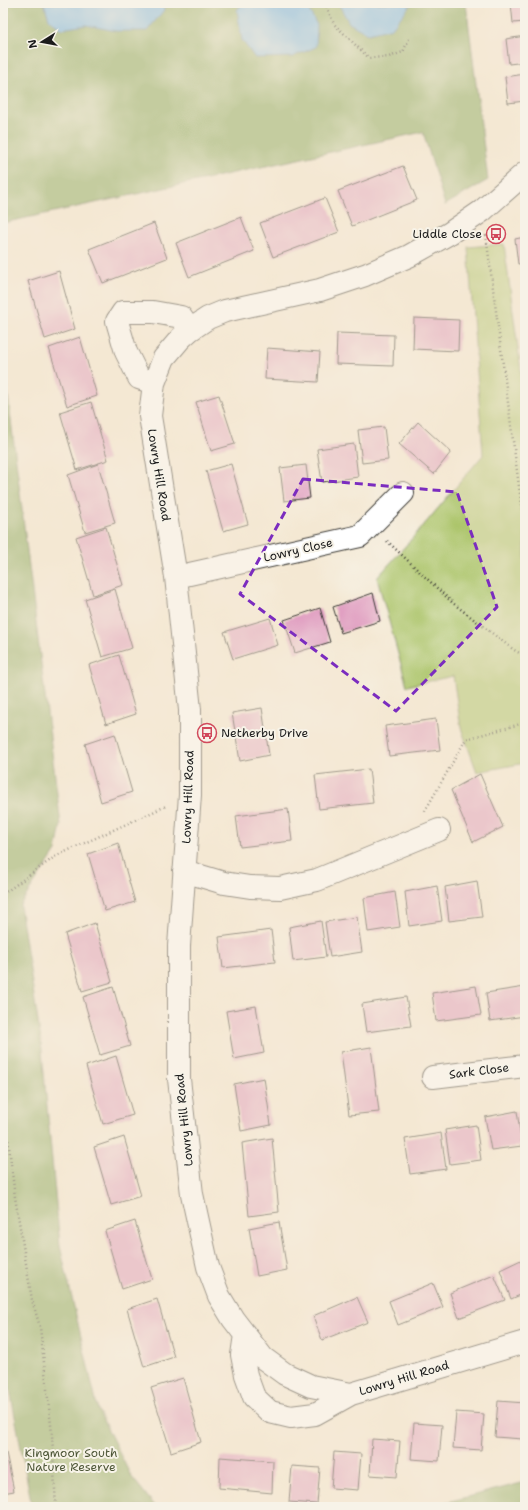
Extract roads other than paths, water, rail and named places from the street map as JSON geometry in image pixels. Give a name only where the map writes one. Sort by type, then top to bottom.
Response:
[{"type":"street","name":"Lowry Hill Road","points":[[525,174],[482,211],[450,233],[409,256],[366,275],[320,290],[225,312],[208,318],[181,338],[164,358],[154,383],[150,416],[176,577],[190,710],[190,795],[179,946],[179,1079],[192,1194],[208,1267],[219,1296],[233,1319],[263,1358],[285,1374],[311,1386],[351,1394],[525,1342]]},
{"type":"street","points":[[154,383],[139,378],[126,352],[117,321],[123,312],[153,312],[181,317],[190,330]]},
{"type":"street","name":"Lowry Close","points":[[176,577],[360,536],[403,493]]},
{"type":"street","points":[[184,871],[224,884],[280,888],[317,880],[438,830]]},
{"type":"street","name":"Sark Close","points":[[433,1077],[525,1066]]},
{"type":"street","points":[[245,1335],[242,1355],[246,1374],[254,1397],[270,1412],[291,1417],[315,1414],[351,1394]]},
{"type":"water","points":[[44,3],[164,3],[164,10],[147,31],[116,31],[86,25],[61,29],[49,19]]},
{"type":"water","points":[[243,3],[305,3],[317,25],[316,47],[292,57],[255,58],[242,40],[237,10]]},
{"type":"water","points":[[338,3],[412,3],[392,28],[368,34],[349,23]]},
{"type":"place","name":"Liddle Close","points":[[496,234]]},
{"type":"place","name":"Netherby Drive","points":[[207,733]]},
{"type":"park label","name":"Kingmoor South Nature Reserve","points":[[71,1460]]}]
